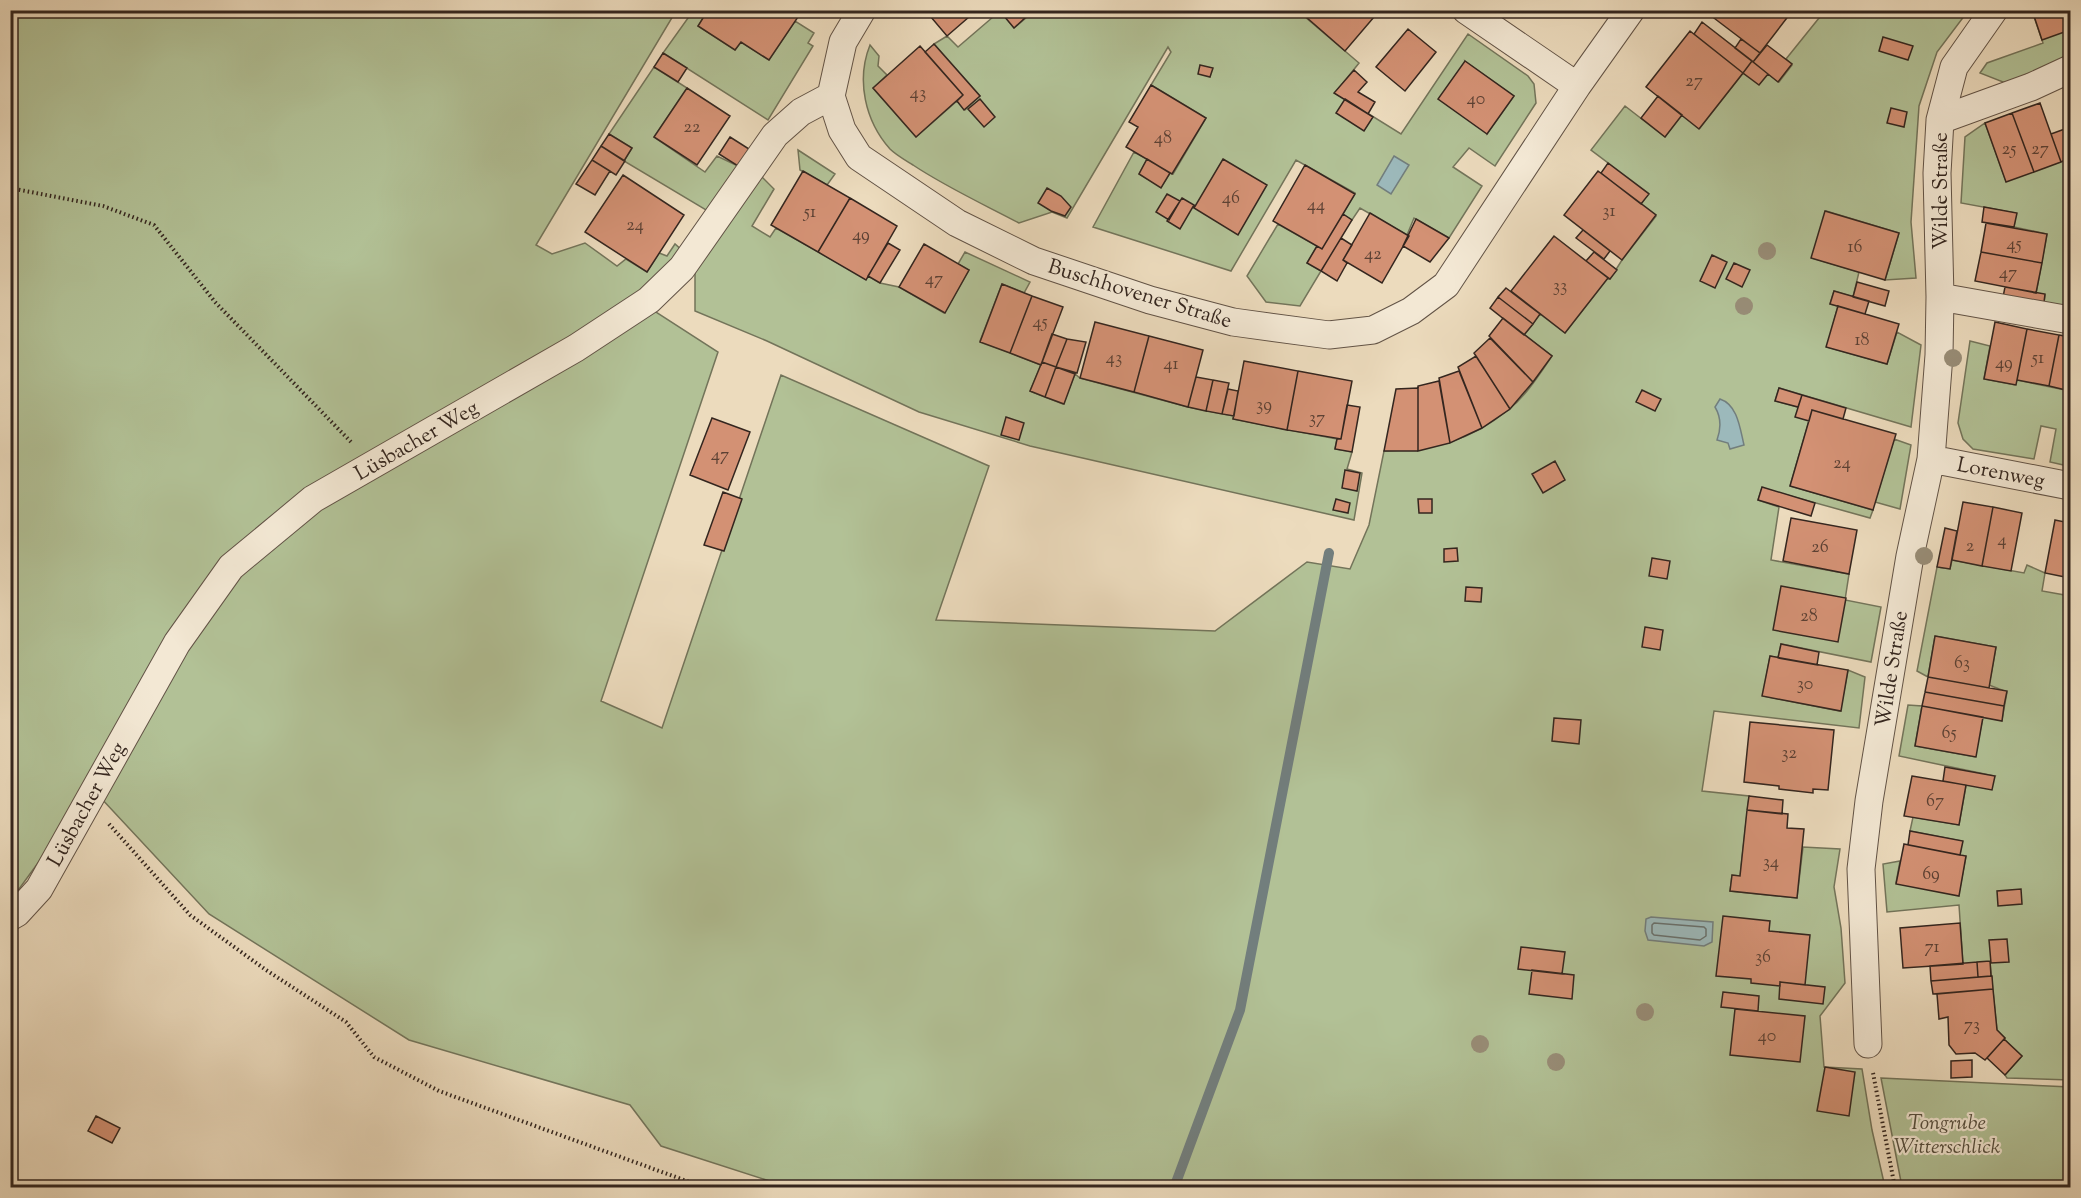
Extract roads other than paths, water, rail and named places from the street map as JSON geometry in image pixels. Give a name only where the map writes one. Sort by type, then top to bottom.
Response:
[{"type":"street","points":[[831,96],[843,42],[862,10]]},
{"type":"street","points":[[1466,10],[1576,86]]},
{"type":"street","name":"Buschhovener Straße","points":[[831,96],[842,130],[859,157],[957,223],[1034,261],[1150,300],[1233,322],[1329,335],[1373,330],[1411,311],[1446,285],[1576,86],[1631,10]]},
{"type":"street","name":"Wilde Straße","points":[[1868,1044],[1861,869],[1869,801],[1910,556],[1931,459],[1939,355],[1940,120],[1954,67],[1994,10]]},
{"type":"street","name":"Wilde Straße","points":[[1940,120],[2031,87],[2070,69]]},
{"type":"street","name":"Lüsbacher Weg","points":[[10,917],[17,913],[39,889],[177,643],[231,567],[313,499],[576,348],[649,300],[682,268],[775,135],[801,112],[831,96]]},
{"type":"street","points":[[1940,297],[2070,320]]},
{"type":"street","name":"Lorenweg","points":[[1931,459],[2070,486]]},
{"type":"water","points":[[1394,156],[1409,165],[1391,194],[1377,185]]},
{"type":"water","points":[[1720,399],[1731,406],[1744,445],[1730,449],[1728,443],[1717,440],[1720,423],[1715,407]]},
{"type":"water","points":[[1651,917],[1713,922],[1712,942],[1704,946],[1648,940],[1645,931],[1646,919]]},
{"type":"waterway","points":[[1174,1188],[1240,1010],[1329,553]]},
{"type":"park label","name":"Tongrube Witterschlick","points":[[1947,1134]]}]
